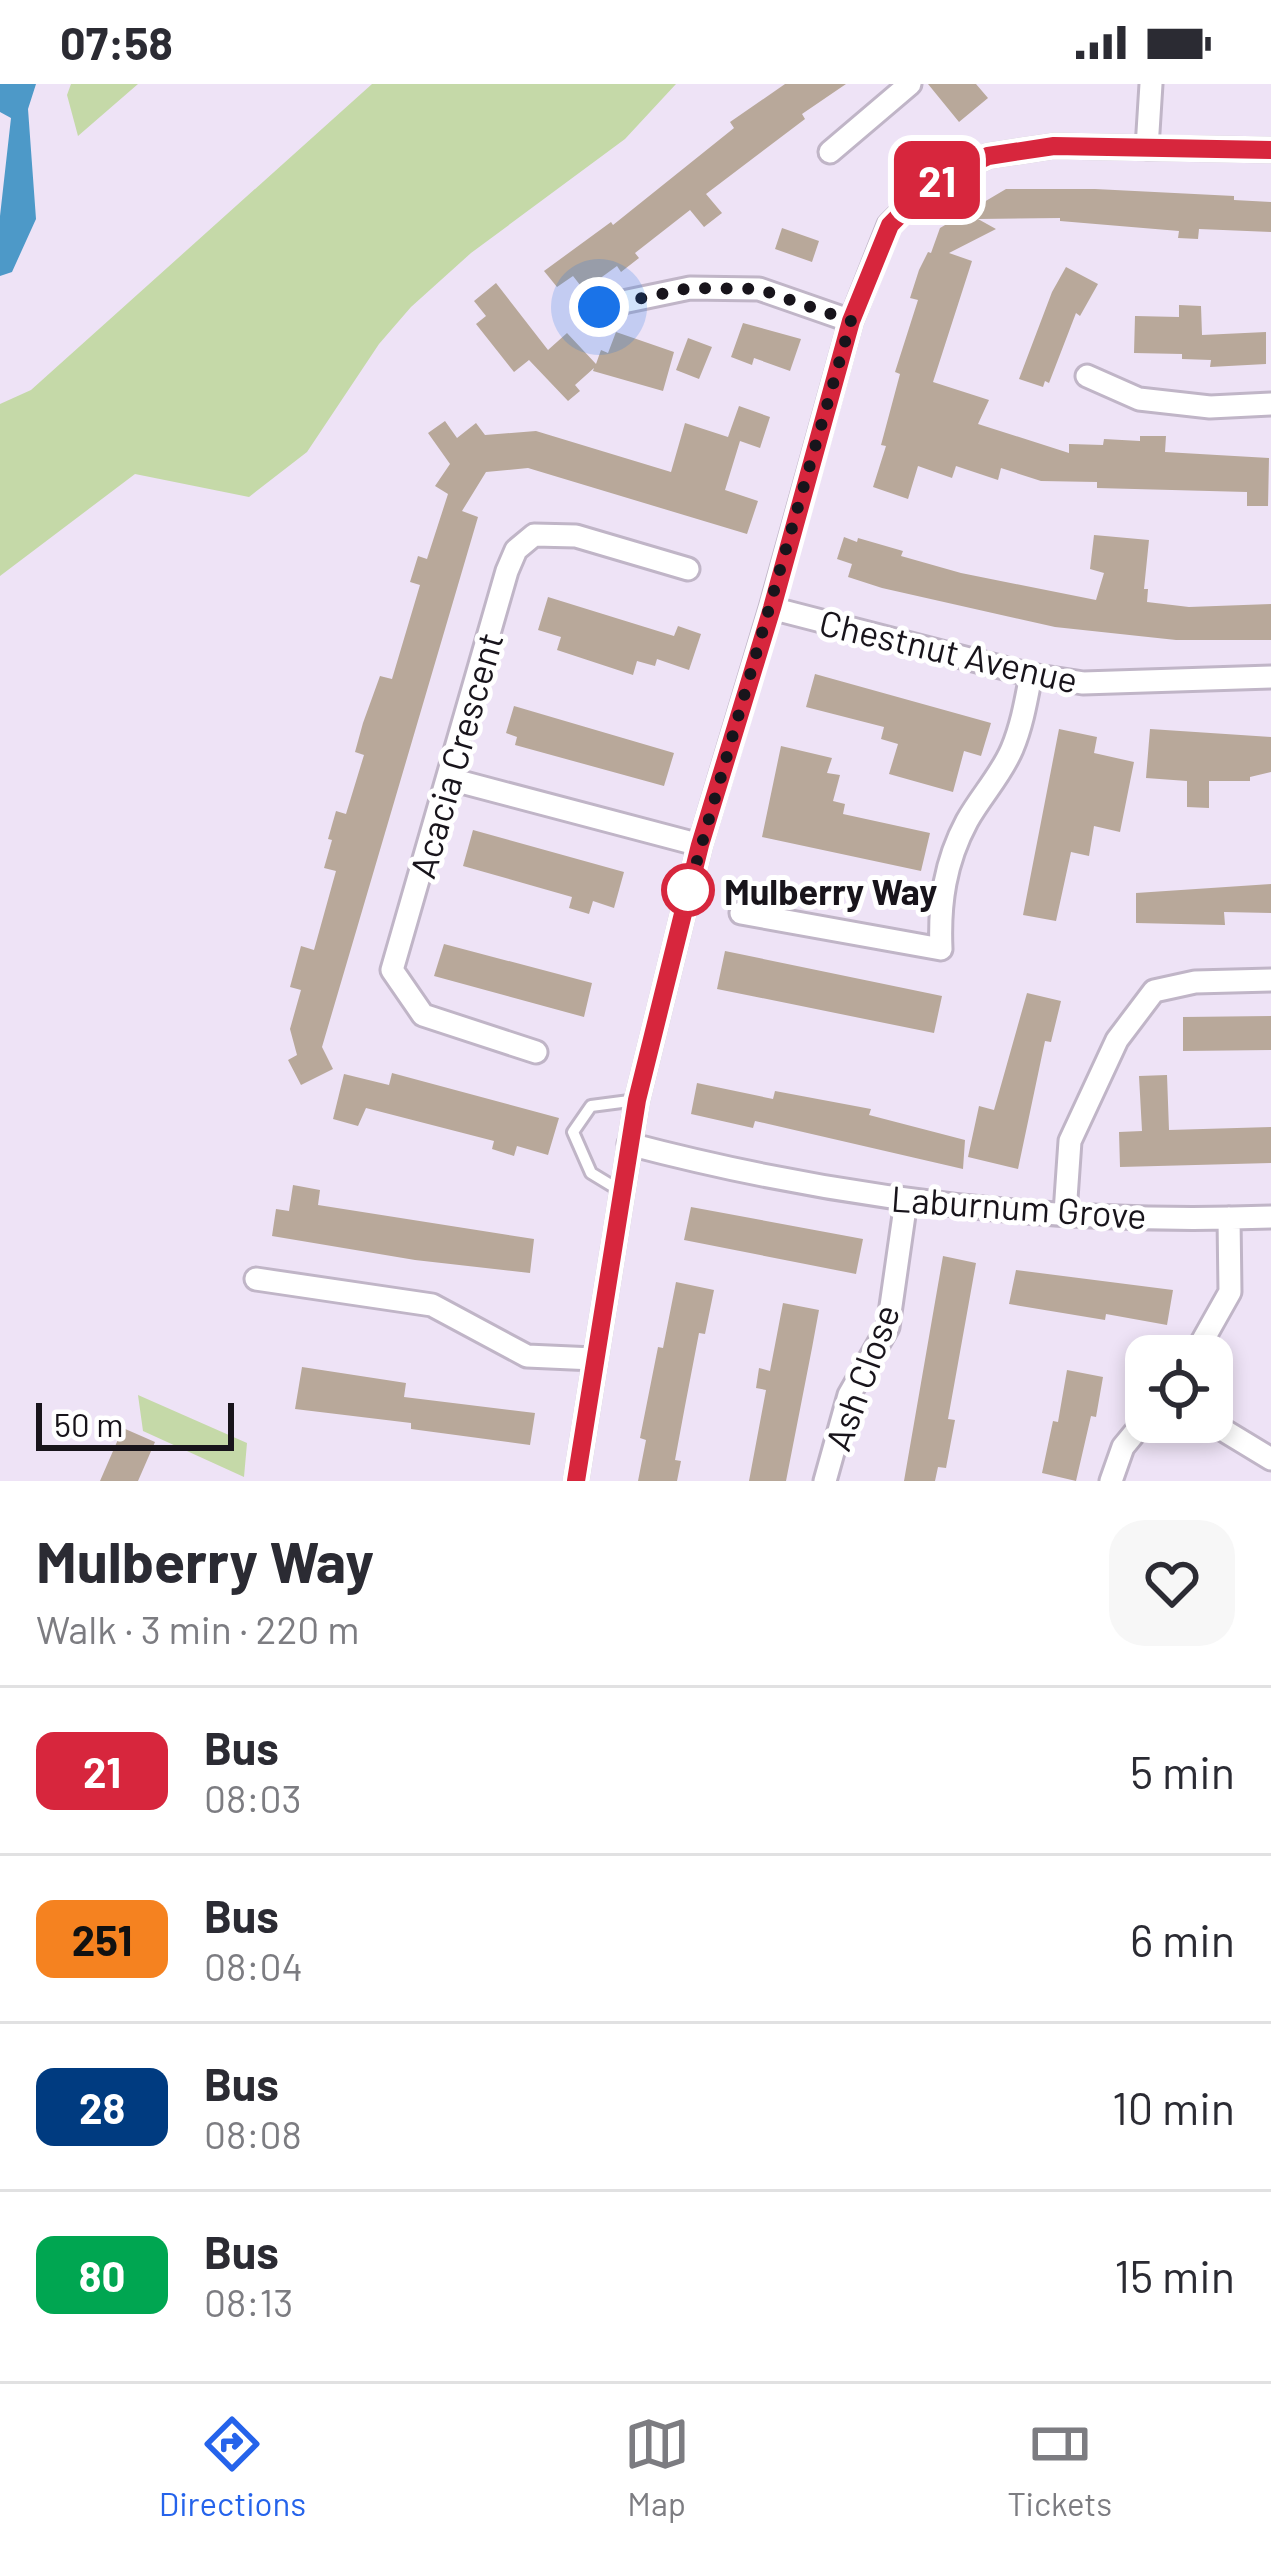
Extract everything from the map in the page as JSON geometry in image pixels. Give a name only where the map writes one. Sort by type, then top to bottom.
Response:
[{"type":"street","points":[[830,152],[910,84]]},
{"type":"street","points":[[1147,148],[1150,84]]},
{"type":"street","points":[[576,1481],[619,1190],[700,845],[851,321],[890,225],[932,182],[988,156],[1054,146],[1271,150]]},
{"type":"street","points":[[599,307],[690,288],[759,289],[851,321]]},
{"type":"street","points":[[1087,376],[1139,399],[1210,407],[1271,404]]},
{"type":"street","name":"Acacia Crescent","points":[[536,1052],[423,1015],[392,970],[516,550],[534,535],[576,536],[688,569]]},
{"type":"street","name":"Chestnut Avenue","points":[[772,608],[1030,675],[1083,683],[1271,677]]},
{"type":"street","points":[[741,913],[940,949],[939,907],[950,861],[967,822],[1010,753],[1022,722],[1030,675]]},
{"type":"street","points":[[450,779],[700,845]]},
{"type":"street","points":[[1064,1213],[1070,1141],[1117,1040],[1154,991],[1196,982],[1271,980]]},
{"type":"street","name":"Laburnum Grove","points":[[628,1144],[697,1162],[906,1201],[989,1211],[1271,1216]]},
{"type":"street","name":"Ash Close","points":[[825,1481],[849,1395],[888,1327],[906,1201]]},
{"type":"street","points":[[1206,1335],[1230,1292],[1229,1218]]},
{"type":"street","points":[[256,1280],[432,1305],[527,1356],[594,1359]]},
{"type":"street","points":[[1233,1436],[1271,1459]]},
{"type":"street","points":[[1111,1481],[1127,1443]]},
{"type":"lane","points":[[619,1190],[591,1174],[573,1132],[591,1106],[637,1100]]},
{"type":"green space","points":[[71,84],[138,84],[78,136],[67,95]]},
{"type":"green space","points":[[372,84],[676,84],[625,139],[471,253],[411,307],[379,344],[307,452],[249,497],[135,474],[0,576],[0,404],[31,390]]},
{"type":"green space","points":[[138,1395],[247,1443],[244,1477],[143,1431]]},
{"type":"water","points":[[0,84],[36,84],[28,109],[36,219],[12,272],[0,276],[0,216],[11,118],[0,112]]},
{"type":"building","points":[[785,84],[846,84],[706,194],[722,213],[704,227],[690,210],[635,253],[639,258],[621,272],[617,266],[584,290],[573,276],[557,287],[544,271],[611,222],[613,225],[734,128],[730,122]]},
{"type":"building","points":[[928,84],[976,84],[988,98],[959,122]]},
{"type":"building","points":[[1006,189],[1095,189],[1271,202],[1271,232],[1199,229],[1198,239],[1178,238],[1179,231],[1060,218],[978,219],[996,229],[949,253],[972,261],[933,382],[989,400],[978,424],[1069,453],[1069,444],[1103,445],[1104,439],[1140,441],[1140,436],[1166,436],[1165,452],[1269,458],[1268,506],[1247,506],[1247,492],[1097,488],[1097,482],[1041,481],[1001,468],[998,480],[956,466],[952,478],[918,466],[908,499],[873,487],[900,374],[895,372],[918,300],[910,298],[919,270],[940,228]]},
{"type":"building","points":[[782,228],[819,241],[812,262],[775,249]]},
{"type":"building","points":[[1066,267],[1098,284],[1080,316],[1076,313],[1049,383],[1045,381],[1043,387],[1019,379]]},
{"type":"building","points":[[496,283],[548,350],[567,333],[596,364],[601,350],[608,353],[616,332],[674,352],[663,391],[594,368],[575,385],[580,391],[568,401],[529,360],[514,372],[476,324],[486,316],[474,301]]},
{"type":"building","points":[[1179,305],[1201,306],[1202,335],[1266,332],[1266,364],[1210,367],[1211,360],[1182,359],[1182,354],[1134,353],[1135,316],[1179,317]]},
{"type":"building","points":[[743,323],[801,339],[790,371],[754,358],[752,365],[731,357]]},
{"type":"building","points":[[688,338],[712,347],[699,379],[676,370]]},
{"type":"building","points":[[739,406],[770,417],[760,448],[740,441],[725,490],[758,501],[747,534],[528,468],[486,472],[462,511],[478,517],[322,1047],[333,1069],[301,1085],[288,1060],[297,1055],[290,1029],[301,990],[290,987],[301,946],[314,950],[336,871],[324,868],[336,811],[346,814],[364,755],[355,752],[363,723],[380,676],[392,679],[420,585],[410,582],[418,556],[427,559],[448,494],[435,486],[450,464],[428,433],[445,421],[457,438],[476,423],[485,435],[536,431],[671,472],[685,423],[728,437]]},
{"type":"building","points":[[1094,535],[1149,540],[1147,602],[1189,607],[1271,604],[1271,640],[1176,640],[1055,627],[882,588],[848,577],[852,564],[837,559],[844,537],[857,542],[858,538],[961,573],[1096,600],[1104,573],[1090,569]]},
{"type":"building","points":[[548,597],[674,636],[678,626],[701,634],[689,670],[657,659],[655,666],[637,661],[633,675],[557,650],[561,637],[538,630]]},
{"type":"building","points":[[815,674],[991,723],[981,756],[964,751],[953,792],[889,774],[898,744],[881,739],[884,727],[806,707]]},
{"type":"building","points":[[514,706],[674,753],[664,786],[515,745],[517,737],[506,733]]},
{"type":"building","points":[[1059,729],[1097,737],[1094,753],[1134,762],[1120,832],[1094,826],[1089,856],[1071,852],[1056,921],[1023,915]]},
{"type":"building","points":[[1150,729],[1271,737],[1271,772],[1250,777],[1250,781],[1209,781],[1209,808],[1187,807],[1187,781],[1146,778]]},
{"type":"building","points":[[781,746],[832,758],[827,773],[840,775],[833,801],[845,804],[843,814],[930,833],[921,871],[762,837]]},
{"type":"building","points":[[473,830],[624,872],[614,908],[593,901],[589,914],[569,908],[572,897],[463,866]]},
{"type":"building","points":[[1271,884],[1271,913],[1224,912],[1225,925],[1136,923],[1136,893]]},
{"type":"building","points":[[444,944],[592,983],[584,1017],[434,976]]},
{"type":"building","points":[[725,951],[942,996],[934,1033],[717,989]]},
{"type":"building","points":[[1027,993],[1061,1001],[1051,1042],[1045,1041],[1018,1169],[968,1157],[979,1106],[994,1110]]},
{"type":"building","points":[[1271,1016],[1271,1050],[1183,1051],[1183,1017]]},
{"type":"building","points":[[392,1073],[559,1118],[548,1155],[517,1146],[514,1156],[492,1149],[494,1141],[366,1108],[358,1126],[333,1119],[344,1074],[389,1085]]},
{"type":"building","points":[[1167,1075],[1169,1130],[1271,1127],[1271,1163],[1120,1167],[1119,1132],[1142,1131],[1139,1076]]},
{"type":"building","points":[[697,1083],[773,1099],[775,1091],[871,1109],[869,1115],[965,1140],[963,1169],[755,1121],[753,1128],[691,1114]]},
{"type":"building","points":[[293,1185],[320,1190],[318,1205],[534,1239],[530,1273],[272,1236],[276,1209],[289,1211]]},
{"type":"building","points":[[691,1207],[863,1239],[856,1274],[684,1240]]},
{"type":"building","points":[[943,1256],[976,1263],[948,1419],[955,1420],[946,1468],[938,1467],[935,1481],[904,1481]]},
{"type":"building","points":[[1016,1270],[1173,1290],[1167,1325],[1009,1304]]},
{"type":"building","points":[[676,1282],[714,1290],[705,1334],[699,1333],[675,1460],[681,1461],[677,1481],[638,1481],[646,1440],[640,1438]]},
{"type":"building","points":[[783,1303],[819,1310],[812,1348],[786,1481],[749,1481],[766,1390],[756,1388],[759,1368],[770,1371]]},
{"type":"building","points":[[302,1367],[406,1383],[404,1397],[535,1413],[530,1445],[411,1429],[411,1423],[295,1409]]},
{"type":"building","points":[[1067,1370],[1103,1377],[1076,1481],[1042,1473]]},
{"type":"building","points":[[123,1428],[155,1442],[138,1481],[100,1481]]},
{"type":"bus line","name":"21","points":[[576,1481],[619,1190],[700,845],[851,321],[890,225],[932,182],[988,156],[1054,146],[1271,150]]},
{"type":"place","name":"Mulberry Way","points":[[688,890]]},
{"type":"route","points":[[599,307],[690,288],[759,289],[851,321],[685,903],[688,890]]}]
